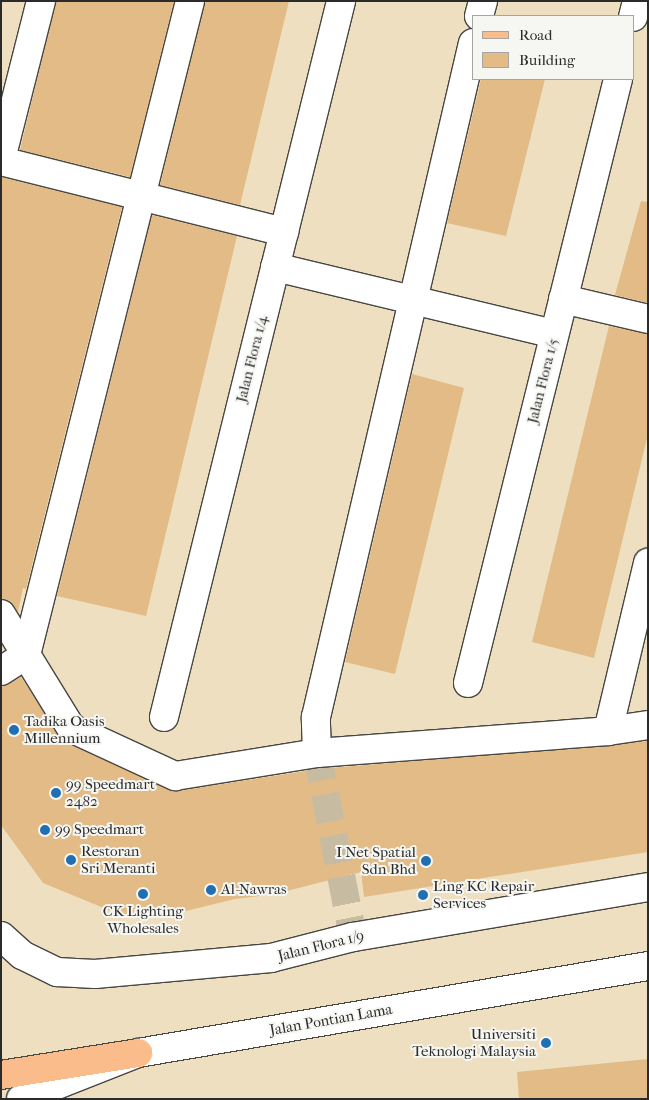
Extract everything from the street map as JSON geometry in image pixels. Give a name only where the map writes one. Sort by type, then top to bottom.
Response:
[{"type":"main road","points":[[1,1075],[138,1053]]},
{"type":"street","points":[[41,1],[1,160],[284,232]]},
{"type":"street","points":[[1,671],[26,655],[190,1]]},
{"type":"street","name":"Jalan Flora 1/4","points":[[164,717],[341,1]]},
{"type":"street","points":[[479,15],[483,1]]},
{"type":"street","points":[[634,15],[637,1]]},
{"type":"street","points":[[317,753],[316,717],[472,47]]},
{"type":"street","name":"Jalan Flora 1/5","points":[[468,683],[618,80]]},
{"type":"street","points":[[275,267],[554,334]]},
{"type":"street","points":[[563,299],[648,319]]},
{"type":"street","points":[[608,731],[648,563]]},
{"type":"street","points":[[1,614],[71,728],[175,776],[317,753],[608,731],[648,725]]},
{"type":"street","name":"Jalan Flora 1/9","points":[[1,936],[22,955],[57,972],[95,974],[270,958],[353,937],[648,887]]},
{"type":"street","name":"Jalan Pontian Lama","points":[[21,1099],[138,1053],[648,966]]},
{"type":"building","points":[[56,1],[174,1],[130,177],[20,150]]},
{"type":"building","points":[[205,1],[289,1],[240,205],[160,185]]},
{"type":"building","points":[[481,80],[545,80],[506,236],[447,223]]},
{"type":"building","points":[[1,177],[122,207],[26,589],[23,588],[18,612],[9,601],[1,598]]},
{"type":"building","points":[[641,201],[648,202],[648,303],[615,295]]},
{"type":"building","points":[[152,215],[237,236],[146,616],[57,596]]},
{"type":"building","points":[[609,326],[648,334],[648,434],[594,658],[532,642]]},
{"type":"building","points":[[412,374],[464,388],[395,674],[345,662]]},
{"type":"building","points":[[21,677],[64,742],[177,791],[319,769],[648,741],[648,852],[364,897],[361,872],[275,894],[235,899],[186,911],[128,918],[43,883],[1,825],[1,687]]},
{"type":"building","points":[[648,1059],[648,1099],[519,1099],[517,1072]]},
{"type":"tunnel","points":[[317,753],[353,937]]},
{"type":"place","name":"Tadika Oasis Millennium","points":[[14,730]]},
{"type":"place","name":"99 Speedmart 2482","points":[[56,793]]},
{"type":"place","name":"99 Speedmart","points":[[45,830]]},
{"type":"place","name":"Restoran Sri Meranti","points":[[71,860]]},
{"type":"place","name":"I Net Spatial Sdn Bhd","points":[[426,861]]},
{"type":"place","name":"Al-Nawras","points":[[211,890]]},
{"type":"place","name":"CK Lighting Wholesales","points":[[143,894]]},
{"type":"place","name":"Ling KC Repair Services","points":[[423,895]]},
{"type":"place","name":"Universiti Teknologi Malaysia","points":[[546,1043]]}]
